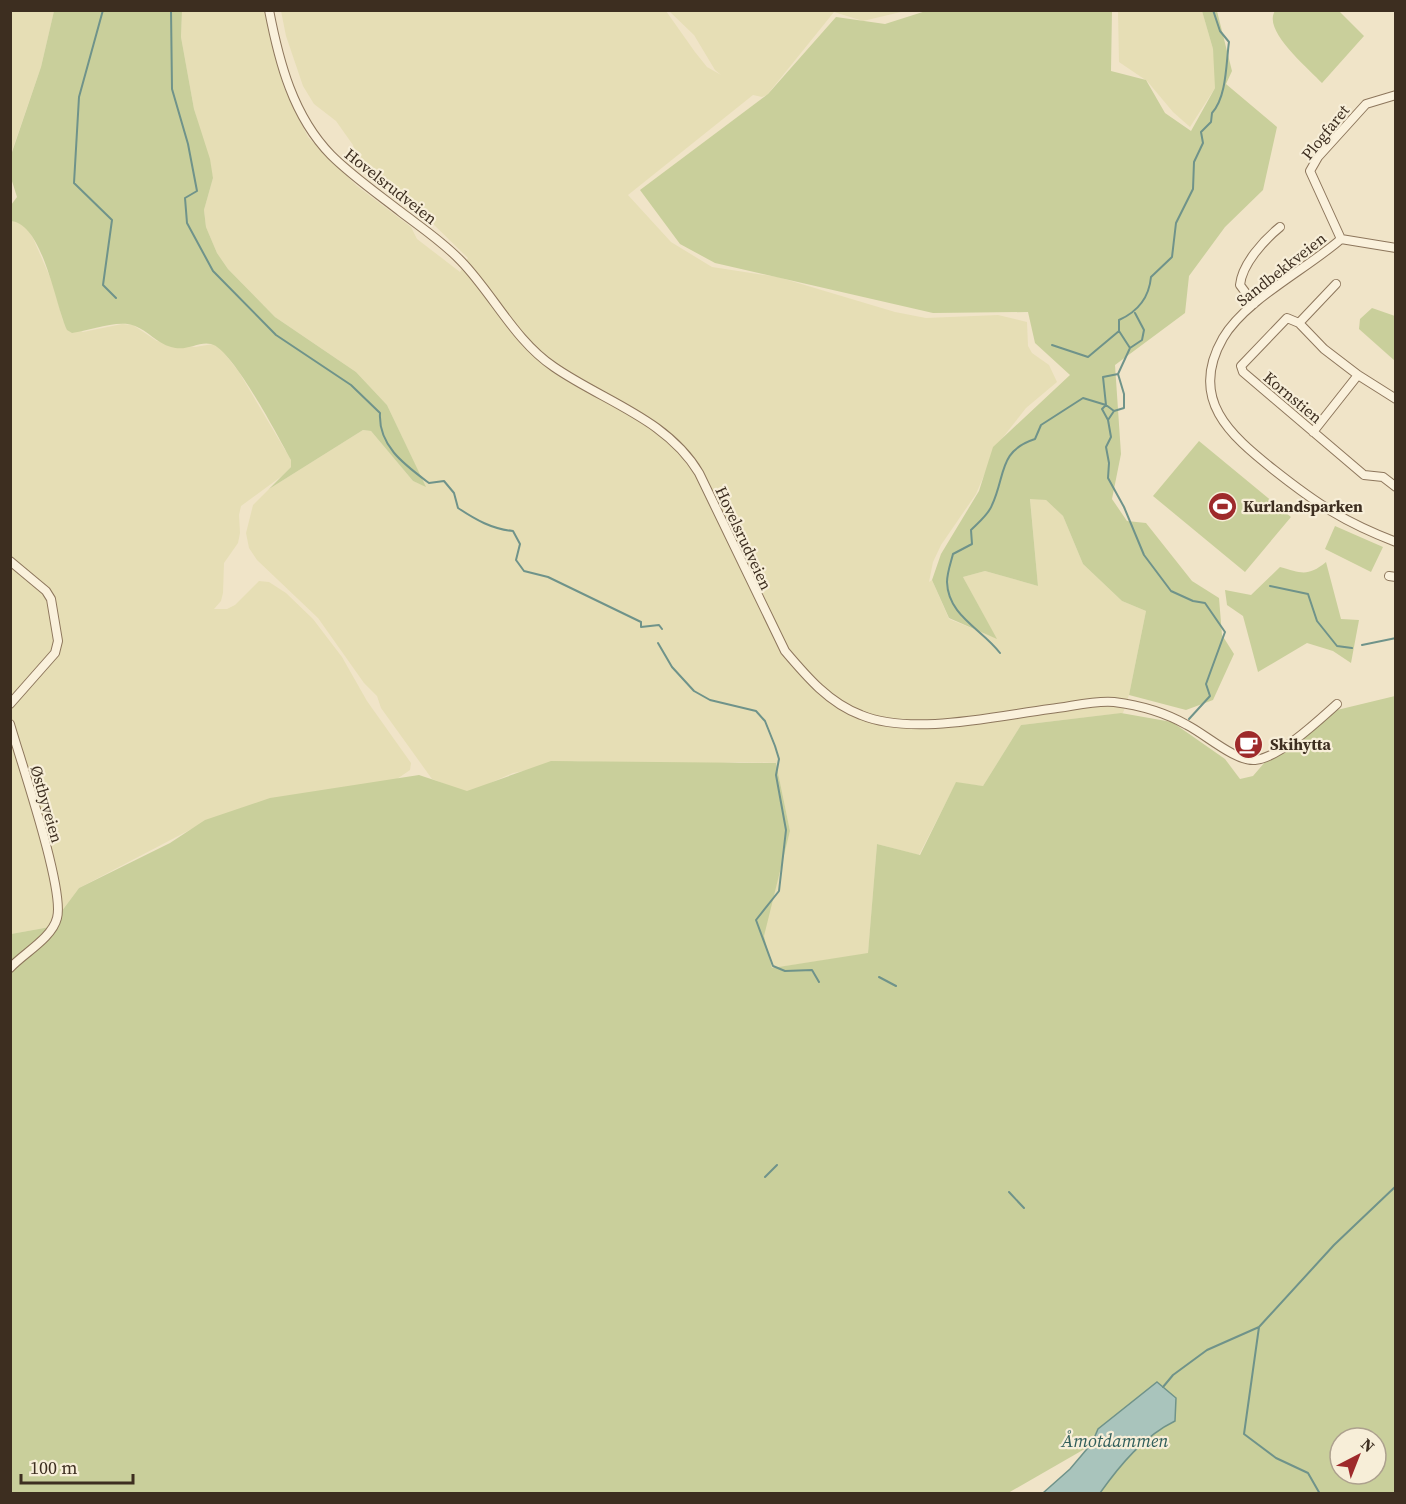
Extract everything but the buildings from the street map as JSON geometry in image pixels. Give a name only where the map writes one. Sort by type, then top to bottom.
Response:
[{"type":"street","name":"Hovelsrudveien","points":[[269,10],[282,69],[314,136],[330,154],[459,258],[532,350],[552,367],[628,410],[680,446],[699,473],[785,651],[805,675],[841,705],[861,716],[912,725],[1112,702],[1149,710],[1186,724],[1240,758],[1254,760],[1264,758],[1279,749],[1337,704]]},
{"type":"street","name":"Plogfaret","points":[[1341,239],[1310,171],[1319,155],[1366,104],[1395,95]]},
{"type":"street","points":[[1254,304],[1240,285],[1241,275],[1264,242],[1280,227]]},
{"type":"street","points":[[1341,239],[1395,248]]},
{"type":"street","name":"Sandbekkveien","points":[[1341,239],[1305,269],[1254,304],[1223,338],[1211,369],[1210,386],[1216,410],[1226,429],[1241,444],[1332,514],[1395,541]]},
{"type":"street","points":[[1336,284],[1299,324],[1324,349],[1395,399]]},
{"type":"street","name":"Kornstien","points":[[1299,324],[1287,318],[1241,366],[1243,372],[1364,476],[1383,477],[1395,487]]},
{"type":"street","points":[[1313,432],[1358,375]]},
{"type":"street","points":[[10,561],[46,591],[51,599],[58,641],[55,653],[43,669],[10,704]]},
{"type":"street","name":"Østbyveien","points":[[10,724],[59,906],[57,920],[41,940],[10,968]]},
{"type":"shaded area","points":[[11,11],[54,11],[41,67],[11,154]]},
{"type":"shaded area","points":[[182,11],[264,11],[284,88],[308,137],[357,186],[411,227],[417,239],[460,272],[468,258],[431,222],[358,164],[353,145],[336,121],[314,104],[303,86],[286,36],[281,11],[666,11],[707,67],[721,75],[715,70],[694,35],[669,11],[905,11],[863,21],[834,12],[767,95],[762,97],[753,95],[628,195],[671,242],[712,267],[778,277],[895,312],[926,318],[998,315],[1027,322],[1028,346],[1032,353],[1049,365],[1057,382],[1026,408],[997,445],[976,494],[941,545],[933,562],[929,582],[932,580],[949,619],[996,638],[963,577],[985,571],[1038,586],[1030,498],[1046,500],[1063,516],[1083,564],[1122,601],[1146,611],[1129,695],[1123,713],[1021,725],[983,786],[956,783],[919,855],[877,844],[868,954],[772,968],[763,936],[790,831],[776,763],[739,762],[671,766],[577,761],[513,773],[468,793],[432,779],[381,708],[377,696],[364,683],[318,618],[257,560],[249,548],[246,533],[253,505],[269,489],[363,430],[371,431],[413,481],[425,486],[387,405],[356,372],[275,317],[228,269],[217,253],[206,227],[204,210],[213,178],[194,109],[181,37]]},
{"type":"shaded area","points":[[1118,11],[1202,11],[1213,49],[1216,71],[1215,88],[1190,127],[1173,112],[1147,81],[1119,62]]},
{"type":"shaded area","points":[[11,221],[18,221],[25,226],[33,238],[53,284],[63,321],[83,332],[122,324],[133,325],[157,341],[195,347],[213,344],[221,349],[239,372],[291,460],[291,467],[241,506],[238,543],[224,563],[223,593],[221,601],[214,609],[227,609],[235,605],[259,581],[269,582],[286,593],[313,619],[342,657],[367,701],[411,763],[410,770],[397,779],[201,824],[79,888],[50,927],[11,934]]},
{"type":"green space","points":[[929,10],[1112,11],[1111,71],[1146,80],[1165,113],[1191,131],[1215,88],[1213,49],[1202,11],[1217,11],[1232,71],[1226,84],[1277,127],[1263,190],[1225,227],[1189,276],[1185,313],[1115,365],[1121,454],[1112,499],[1127,521],[1146,523],[1192,581],[1219,598],[1222,635],[1234,654],[1213,700],[1186,710],[1129,695],[1146,611],[1122,601],[1083,564],[1063,516],[1046,500],[1030,499],[1038,586],[985,571],[963,577],[997,639],[949,618],[932,580],[941,554],[979,491],[993,447],[1070,375],[1035,343],[1028,312],[933,313],[715,263],[680,244],[640,190],[768,94],[836,17],[885,24]]},
{"type":"green space","points":[[54,11],[182,11],[181,37],[194,109],[210,159],[213,178],[204,210],[206,227],[217,253],[228,269],[275,317],[356,372],[387,405],[426,487],[413,481],[371,431],[363,430],[269,489],[291,467],[291,460],[254,395],[220,349],[206,343],[182,348],[171,347],[161,343],[140,328],[128,324],[72,333],[67,330],[39,249],[31,235],[21,225],[10,221],[11,205],[17,197],[11,178],[11,155],[41,67]]},
{"type":"green space","points":[[1275,11],[1339,11],[1364,36],[1322,83],[1280,38],[1273,19]]},
{"type":"green space","points":[[1332,125],[1338,131],[1319,151],[1314,144],[1321,131]]},
{"type":"green space","points":[[1372,308],[1395,316],[1395,361],[1359,329],[1360,319]]},
{"type":"green space","name":"Kurlandsparken","points":[[1199,441],[1291,517],[1245,572],[1153,496]]},
{"type":"green space","points":[[1335,526],[1383,547],[1371,572],[1325,549]]},
{"type":"green space","points":[[1326,562],[1341,619],[1359,620],[1351,663],[1333,651],[1307,643],[1258,672],[1243,616],[1227,605],[1225,590],[1251,595],[1280,567],[1309,572]]},
{"type":"green space","points":[[1395,696],[1395,1493],[1100,1493],[1133,1452],[1153,1435],[1175,1421],[1175,1397],[1008,1493],[11,1494],[11,934],[50,927],[79,888],[170,843],[205,820],[270,798],[419,775],[467,791],[551,761],[776,763],[790,831],[764,936],[772,968],[868,953],[877,844],[920,855],[956,782],[983,786],[1021,725],[1121,713],[1172,722],[1225,759],[1240,779],[1253,776],[1265,762],[1337,710]]},
{"type":"water","name":"Åmotdammen","points":[[1157,1382],[1176,1398],[1175,1421],[1153,1435],[1133,1452],[1100,1493],[1043,1493],[1070,1469],[1092,1443],[1098,1429]]},
{"type":"waterway","points":[[103,10],[79,97],[74,183],[112,220],[103,285],[116,298]]},
{"type":"waterway","points":[[171,10],[172,89],[188,144],[197,191],[185,198],[187,223],[213,271],[276,335],[351,385],[380,413],[383,435],[402,462],[429,483],[444,481],[454,493],[458,508],[491,526],[513,531],[520,544],[516,560],[524,571],[548,577],[641,622],[641,627],[659,625],[662,629]]},
{"type":"waterway","points":[[1189,719],[1210,696],[1206,684],[1225,632],[1205,603],[1193,601],[1171,591],[1144,555],[1124,507],[1108,478],[1109,463],[1106,447],[1111,437],[1108,420],[1102,409],[1106,405],[1103,377],[1118,374],[1130,348],[1119,331],[1119,320],[1137,308],[1145,298],[1151,277],[1172,257],[1176,223],[1193,189],[1194,162],[1203,143],[1201,132],[1211,122],[1212,113],[1221,98],[1229,42],[1220,31],[1213,10]]},
{"type":"waterway","points":[[1130,348],[1142,340],[1144,330],[1135,313]]},
{"type":"waterway","points":[[1052,345],[1088,357],[1119,331]]},
{"type":"waterway","points":[[1108,420],[1114,411],[1124,408],[1124,394],[1118,374]]},
{"type":"waterway","points":[[1000,653],[959,613],[953,604],[947,582],[953,554],[972,544],[971,530],[991,508],[1009,457],[1023,444],[1035,439],[1041,425],[1083,398],[1106,405],[1114,411]]},
{"type":"waterway","points":[[1270,586],[1308,594],[1317,621],[1337,646],[1352,648]]},
{"type":"waterway","points":[[1362,645],[1396,638]]},
{"type":"waterway","points":[[658,643],[672,667],[694,691],[710,700],[756,711],[765,721],[779,759],[776,775],[786,830],[779,891],[756,920],[773,966],[785,971],[812,970],[819,982]]},
{"type":"waterway","points":[[879,977],[896,986]]},
{"type":"waterway","points":[[765,1177],[777,1165]]},
{"type":"waterway","points":[[1163,1387],[1173,1375],[1207,1350],[1259,1327],[1334,1245],[1396,1186]]},
{"type":"waterway","points":[[1009,1192],[1024,1208]]},
{"type":"waterway","points":[[1259,1327],[1244,1434],[1276,1458],[1308,1473],[1320,1494]]},
{"type":"place","name":"Kurlandsparken","points":[[1222,506]]},
{"type":"place","name":"Skihytta","points":[[1249,744]]}]
